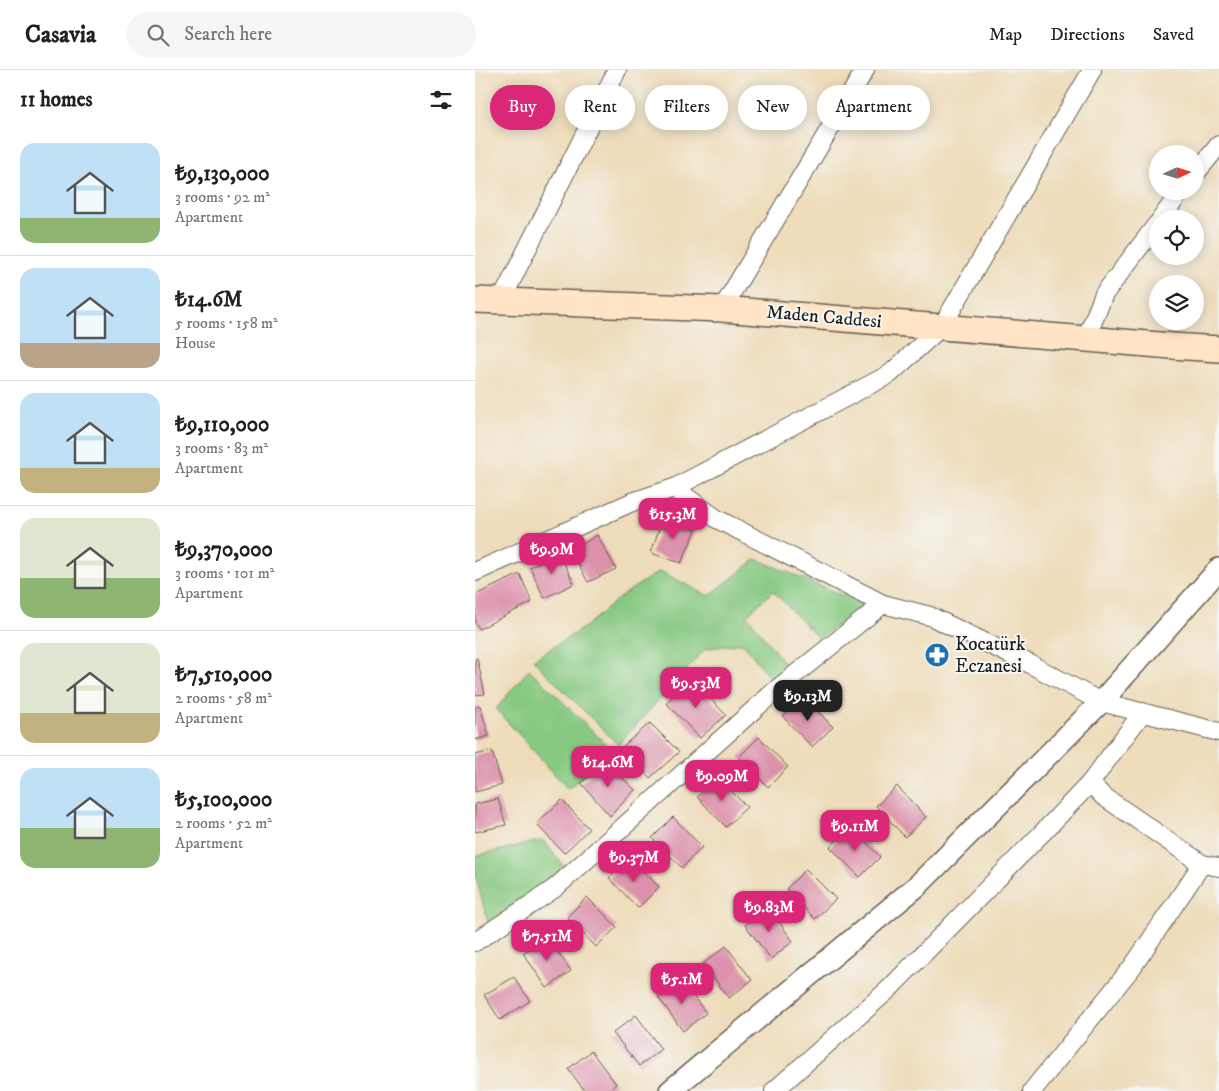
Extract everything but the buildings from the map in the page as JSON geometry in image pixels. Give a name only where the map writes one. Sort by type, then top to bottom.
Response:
[{"type":"main road","name":"Maden Caddesi","points":[[475,300],[722,309],[1219,349]]},
{"type":"main road","name":"Maden Caddesi","points":[[1172,346],[1219,354]]},
{"type":"street","points":[[501,301],[617,70]]},
{"type":"street","points":[[722,309],[865,70]]},
{"type":"street","points":[[475,572],[632,502],[674,488],[890,374],[941,326],[1092,70]]},
{"type":"street","points":[[1204,163],[1219,145]]},
{"type":"street","points":[[1086,339],[1104,294],[1149,235]]},
{"type":"street","points":[[674,488],[717,519],[883,604],[930,616],[1030,664],[1101,702],[1219,732]]},
{"type":"street","points":[[670,1091],[917,886],[1101,702],[1219,569]]},
{"type":"street","points":[[475,942],[555,888],[777,689],[883,604]]},
{"type":"street","points":[[774,1091],[889,989],[1089,783],[1143,712]]},
{"type":"street","points":[[1032,1091],[1133,966],[1211,865],[1103,796],[1089,783]]},
{"type":"green space","points":[[756,559],[863,604],[819,639],[773,591],[747,615],[786,666],[772,681],[743,643],[705,649],[618,745],[533,660],[586,626],[624,594],[660,571],[709,596]]},
{"type":"green space","points":[[529,669],[612,750],[568,789],[496,709]]},
{"type":"green space","points":[[543,840],[567,870],[489,927],[475,873],[475,856]]},
{"type":"place","name":"Kocatürk Eczanesi","points":[[937,655]]}]
